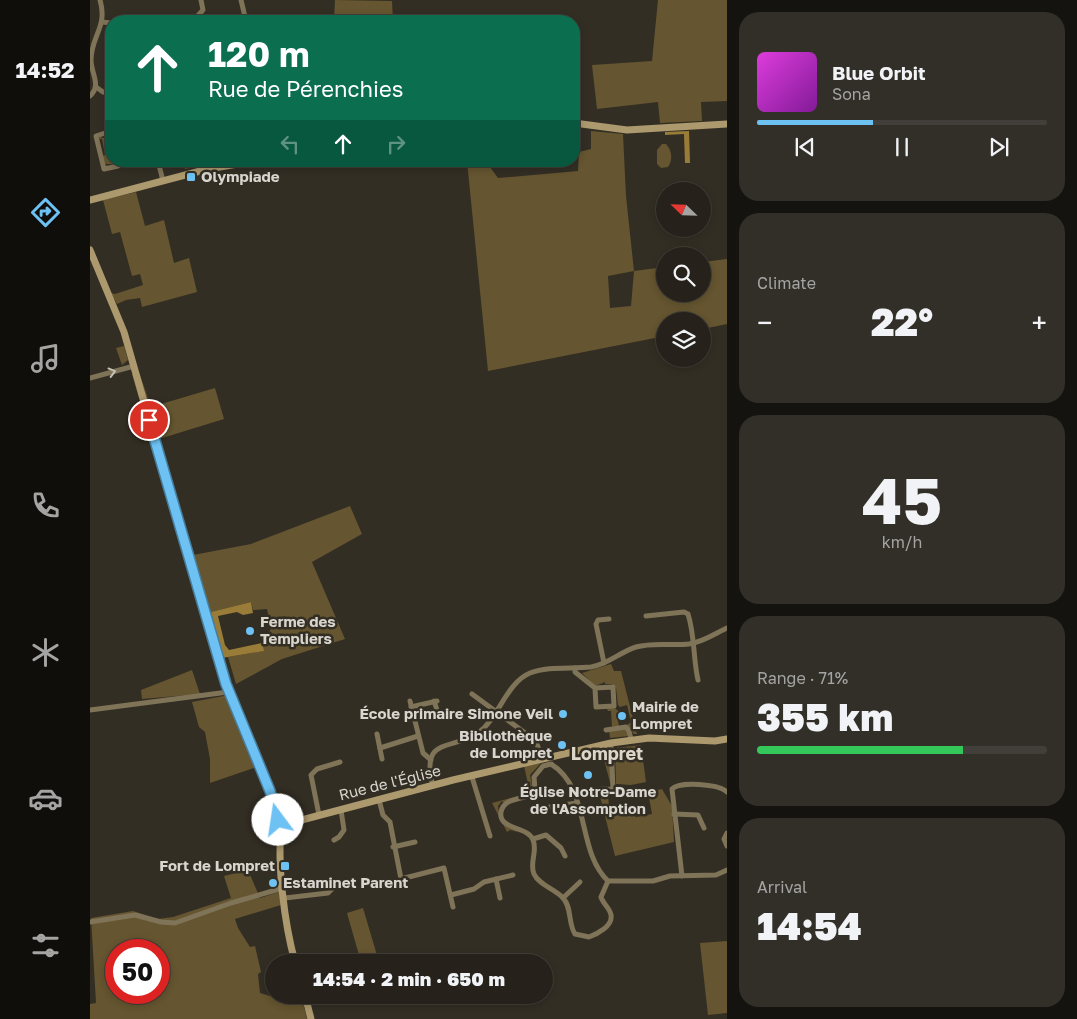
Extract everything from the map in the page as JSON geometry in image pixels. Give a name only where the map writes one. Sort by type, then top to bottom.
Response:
[{"type":"main road","points":[[580,124],[627,130],[727,124]]},
{"type":"main road","points":[[91,199],[220,167]]},
{"type":"main road","points":[[90,250],[98,274],[118,316],[134,366],[228,692],[265,779],[277,826],[289,937],[294,954]]},
{"type":"main road","name":"Rue de l'Église","points":[[277,826],[472,776],[631,739],[660,737],[717,741],[727,739]]},
{"type":"main road","points":[[307,1004],[311,1019]]},
{"type":"street","points":[[90,96],[96,87],[91,58],[104,14],[100,0]]},
{"type":"street","points":[[198,15],[203,10],[201,0]]},
{"type":"street","points":[[241,0],[245,15]]},
{"type":"street","points":[[96,87],[103,92]]},
{"type":"street","points":[[105,134],[96,136],[104,169],[110,167]]},
{"type":"street","points":[[160,167],[163,181]]},
{"type":"street","points":[[90,377],[134,366]]},
{"type":"street","points":[[646,616],[686,613],[694,643],[698,680]]},
{"type":"street","points":[[604,663],[596,624],[598,620],[610,618]]},
{"type":"street","points":[[433,786],[429,773],[431,760],[443,745],[469,737],[480,731],[518,682],[529,674],[604,663],[623,652],[642,646],[694,643],[727,628]]},
{"type":"street","points":[[575,668],[575,672],[595,688],[613,688],[614,706],[596,706],[595,688]]},
{"type":"street","points":[[90,710],[228,692]]},
{"type":"street","points":[[472,694],[536,740],[543,761],[554,766],[575,790],[577,803],[596,866],[608,881]]},
{"type":"street","points":[[431,760],[423,754],[410,704],[436,701],[437,710]]},
{"type":"street","points":[[606,730],[626,727],[630,731],[631,739]]},
{"type":"street","points":[[376,734],[382,758]]},
{"type":"street","points":[[380,748],[418,736]]},
{"type":"street","points":[[575,790],[610,791],[614,786],[611,743]]},
{"type":"street","points":[[543,761],[534,777],[535,788],[533,794],[510,801],[501,813],[508,825],[525,831],[533,839],[534,875],[563,898],[574,932],[583,937],[592,936],[602,930],[611,918],[601,897],[608,881]]},
{"type":"street","points":[[319,815],[311,775],[316,768],[340,762]]},
{"type":"street","points":[[472,776],[490,836]]},
{"type":"street","points":[[682,876],[674,804],[671,794],[675,785],[718,786],[727,792]]},
{"type":"street","points":[[379,800],[383,815],[390,822],[394,838],[393,847],[401,879],[444,868],[453,907]]},
{"type":"street","points":[[550,807],[577,803]]},
{"type":"street","points":[[334,840],[340,837],[344,830],[341,810]]},
{"type":"street","points":[[674,814],[698,815],[704,828]]},
{"type":"street","points":[[727,833],[724,839],[727,846]]},
{"type":"street","points":[[533,839],[543,835],[547,836],[561,848],[566,856]]},
{"type":"street","points":[[393,847],[415,842]]},
{"type":"street","points":[[608,881],[653,881],[667,876],[716,875],[727,870]]},
{"type":"street","points":[[451,895],[474,889],[482,883],[513,875]]},
{"type":"street","points":[[496,879],[500,898]]},
{"type":"street","points":[[563,898],[580,882]]},
{"type":"street","points":[[90,922],[135,915],[161,922],[175,922],[231,902],[284,888]]},
{"type":"street","points":[[285,898],[328,893],[333,888]]},
{"type":"shaded area","points":[[335,0],[392,1],[393,15],[334,15]]},
{"type":"shaded area","points":[[658,0],[727,0],[727,101],[701,102],[702,121],[660,123],[658,102],[597,109],[592,65],[652,61]]},
{"type":"shaded area","points":[[591,131],[623,134],[626,196],[634,271],[656,268],[656,302],[711,302],[711,261],[727,259],[727,324],[711,327],[711,312],[656,312],[656,338],[488,371],[468,167],[490,167],[498,178],[578,171],[578,167],[580,167],[580,152],[591,149]],"holes":[[[634,271],[631,306],[610,308],[608,276]]]},
{"type":"shaded area","points":[[689,131],[690,163],[685,163],[684,134],[665,135],[665,132]]},
{"type":"shaded area","points":[[101,136],[102,138],[105,138],[105,155],[102,139],[99,139]]},
{"type":"shaded area","points":[[662,144],[668,146],[671,158],[668,167],[661,168],[657,164],[657,150]]},
{"type":"shaded area","points":[[136,192],[145,226],[164,220],[174,263],[189,258],[197,292],[142,307],[140,298],[126,300],[117,304],[111,293],[115,294],[143,285],[140,274],[132,276],[120,232],[112,234],[103,200]]},
{"type":"shaded area","points":[[124,346],[128,360],[122,365],[116,348]]},
{"type":"shaded area","points":[[139,372],[151,407],[215,388],[224,419],[159,439],[190,545],[182,548],[132,374]]},
{"type":"shaded area","points":[[350,506],[362,534],[312,562],[345,639],[282,659],[236,684],[228,657],[263,651],[262,643],[271,629],[267,609],[253,610],[251,602],[208,613],[193,555],[251,544]]},
{"type":"shaded area","points":[[251,602],[253,613],[243,615],[237,612],[218,616],[225,645],[229,650],[262,643],[264,651],[222,658],[211,612]]},
{"type":"shaded area","points":[[611,664],[614,671],[621,671],[637,734],[634,734],[626,726],[631,722],[627,705],[620,707],[618,705],[616,688],[612,684],[605,684],[605,682],[595,686],[582,673]]},
{"type":"shaded area","points":[[192,670],[200,694],[142,699],[141,690]]},
{"type":"shaded area","points":[[234,694],[257,748],[249,751],[257,767],[210,783],[210,759],[205,732],[199,727],[192,702]]},
{"type":"shaded area","points":[[614,707],[619,712],[616,713],[619,726],[612,727],[611,711],[607,709]]},
{"type":"shaded area","points":[[626,729],[629,736],[610,738],[609,731]]},
{"type":"shaded area","points":[[641,745],[646,782],[631,785],[616,784],[615,748]]},
{"type":"shaded area","points":[[609,748],[611,786],[603,756],[599,753]]},
{"type":"shaded area","points":[[541,763],[530,775],[532,786],[529,787],[532,788],[531,793],[504,803],[502,801],[498,806],[499,814],[518,832],[510,830],[507,832],[492,803],[530,793],[524,766]]},
{"type":"shaded area","points":[[662,789],[672,806],[674,842],[615,856],[600,796],[608,795],[610,816],[634,812],[635,817],[652,814],[648,792]]},
{"type":"shaded area","points":[[248,870],[260,898],[279,892],[281,905],[235,919],[238,928],[250,947],[255,946],[261,972],[258,974],[260,993],[265,995],[265,1004],[303,1004],[307,1019],[90,1019],[90,1004],[96,1003],[91,918],[133,911],[158,919],[173,917],[231,898],[224,876]]},
{"type":"shaded area","points":[[363,908],[377,954],[359,954],[347,913]]},
{"type":"shaded area","points":[[727,941],[727,1013],[708,1015],[700,943]]},
{"type":"place","name":"Olympiade","points":[[191,177]]},
{"type":"place","name":"Ferme des Templiers","points":[[250,631]]},
{"type":"place","name":"École primaire Simone Veil","points":[[563,714]]},
{"type":"place","name":"Mairie de Lompret","points":[[622,716]]},
{"type":"place","name":"Bibliothèque de Lompret","points":[[562,745]]},
{"type":"place","name":"Église Notre-Dame de l'Assomption","points":[[588,775]]},
{"type":"place","name":"Fort de Lompret","points":[[285,866]]},
{"type":"place","name":"Estaminet Parent","points":[[273,883]]},
{"type":"district","name":"Lompret","points":[[607,754]]},
{"type":"route","points":[[149,420],[226,684],[270,791],[278,820]]}]
